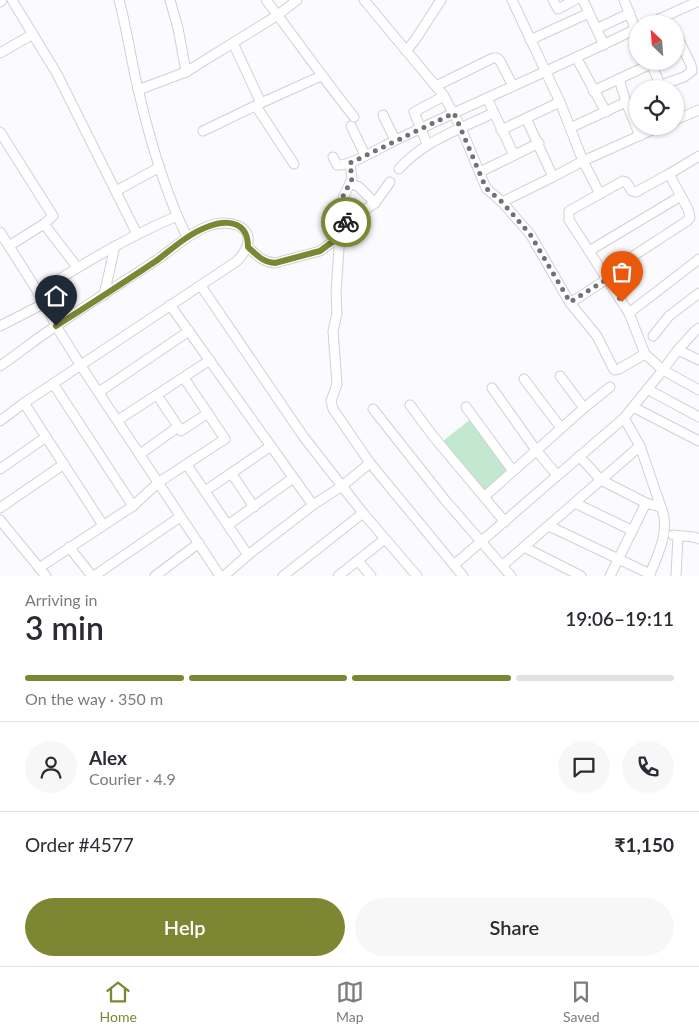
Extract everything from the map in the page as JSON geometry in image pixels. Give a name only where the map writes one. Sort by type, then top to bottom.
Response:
[{"type":"street","points":[[12,0],[57,74],[136,234]]},
{"type":"street","points":[[119,0],[138,90],[158,168],[187,237]]},
{"type":"street","points":[[170,0],[178,28],[186,72]]},
{"type":"street","points":[[266,0],[315,63],[321,76],[352,121],[365,155]]},
{"type":"street","points":[[138,90],[186,72],[278,15],[297,0]]},
{"type":"street","points":[[364,0],[444,96],[461,128],[486,188],[502,202],[530,234],[570,302],[597,336],[612,368],[615,370],[619,369],[645,354]]},
{"type":"street","points":[[406,50],[415,40],[441,0]]},
{"type":"street","points":[[512,0],[560,102],[584,161],[600,194]]},
{"type":"street","points":[[553,0],[558,9],[575,0]]},
{"type":"street","points":[[583,0],[598,28],[604,45]]},
{"type":"street","points":[[598,28],[630,13],[624,0]]},
{"type":"street","points":[[666,15],[694,1]]},
{"type":"street","points":[[530,40],[589,13]]},
{"type":"street","points":[[0,53],[33,34]]},
{"type":"street","points":[[346,223],[342,198],[351,174],[365,155],[629,34]]},
{"type":"street","points":[[233,43],[258,104],[294,164]]},
{"type":"street","points":[[677,80],[692,71],[684,51]]},
{"type":"street","points":[[576,57],[606,112]]},
{"type":"street","points":[[436,86],[493,58],[497,58],[500,61],[513,86]]},
{"type":"street","points":[[593,90],[637,70]]},
{"type":"street","points":[[203,132],[258,104],[321,76]]},
{"type":"street","points":[[502,202],[584,161],[640,136],[619,79]]},
{"type":"street","points":[[427,144],[414,112],[444,96]]},
{"type":"street","points":[[487,98],[514,155]]},
{"type":"street","points":[[501,130],[560,102]]},
{"type":"street","points":[[570,128],[626,102]]},
{"type":"street","points":[[684,116],[699,110]]},
{"type":"street","points":[[399,169],[427,144],[493,113]]},
{"type":"street","points":[[383,115],[395,140]]},
{"type":"street","points":[[526,118],[553,177]]},
{"type":"street","points":[[0,132],[53,216],[44,224],[9,246]]},
{"type":"street","points":[[480,172],[539,143]]},
{"type":"street","points":[[699,156],[636,192],[632,191],[626,182],[623,181],[568,213],[568,220],[629,313],[645,354],[663,370],[699,390]]},
{"type":"street","points":[[333,157],[337,165],[351,174],[359,187],[375,203]]},
{"type":"street","points":[[116,191],[158,168]]},
{"type":"street","points":[[570,302],[687,222],[690,218],[689,213],[669,174]]},
{"type":"street","points":[[248,247],[262,260],[275,263],[320,251],[340,234],[346,223],[375,203],[390,182]]},
{"type":"street","points":[[588,251],[681,196]]},
{"type":"street","points":[[38,293],[77,267],[136,234],[177,216]]},
{"type":"street","points":[[0,366],[56,326],[157,260],[187,237],[206,227],[223,223],[236,224],[245,232],[248,239],[248,247],[237,261],[0,421]]},
{"type":"street","points":[[44,224],[77,267]]},
{"type":"street","points":[[0,232],[81,366],[160,482],[180,517],[220,576]]},
{"type":"street","points":[[340,234],[336,293],[337,312],[333,331],[337,384],[331,401],[333,408],[370,463],[463,576]]},
{"type":"street","points":[[104,295],[115,246]]},
{"type":"street","points":[[629,313],[699,259]]},
{"type":"street","points":[[201,286],[303,436],[363,513],[417,576]]},
{"type":"street","points":[[652,336],[669,316],[699,293]]},
{"type":"street","points":[[0,326],[45,304]]},
{"type":"street","points":[[170,305],[313,505]]},
{"type":"street","points":[[99,392],[189,331]]},
{"type":"street","points":[[454,565],[624,418],[678,350],[697,332]]},
{"type":"street","points":[[678,350],[699,360]]},
{"type":"street","points":[[118,420],[210,360]]},
{"type":"street","points":[[560,376],[584,408]]},
{"type":"street","points":[[39,568],[68,547],[134,506],[160,482],[225,439],[184,378]]},
{"type":"street","points":[[524,379],[560,428]]},
{"type":"street","points":[[54,385],[134,506]]},
{"type":"street","points":[[484,497],[560,428],[610,387]]},
{"type":"street","points":[[492,388],[536,450],[557,475]]},
{"type":"street","points":[[648,390],[699,417]]},
{"type":"street","points":[[157,395],[181,431],[208,413]]},
{"type":"street","points":[[24,403],[103,525]]},
{"type":"street","points":[[410,405],[433,436],[506,522]]},
{"type":"street","points":[[466,407],[513,471]]},
{"type":"street","points":[[634,407],[699,441]]},
{"type":"street","points":[[373,409],[445,500],[511,576]]},
{"type":"street","points":[[549,526],[619,558],[650,575],[665,534],[664,517],[640,446],[624,418]]},
{"type":"street","points":[[140,454],[178,427]]},
{"type":"street","points":[[0,469],[46,437]]},
{"type":"street","points":[[205,491],[271,446]]},
{"type":"street","points":[[502,566],[640,446]]},
{"type":"street","points":[[579,456],[600,480],[646,503],[661,507]]},
{"type":"street","points":[[224,576],[248,555],[313,505],[342,486],[370,463]]},
{"type":"street","points":[[0,508],[64,464]]},
{"type":"street","points":[[187,465],[248,555]]},
{"type":"street","points":[[232,474],[254,507]]},
{"type":"street","points":[[228,524],[294,478]]},
{"type":"street","points":[[575,503],[631,530]]},
{"type":"street","points":[[610,576],[631,530],[646,503]]},
{"type":"street","points":[[283,576],[363,513]]},
{"type":"street","points":[[68,547],[93,576],[180,517]]},
{"type":"street","points":[[0,520],[46,576]]},
{"type":"street","points":[[665,534],[699,539]]},
{"type":"street","points":[[676,576],[678,536]]},
{"type":"street","points":[[338,576],[385,539]]},
{"type":"street","points":[[155,576],[199,543]]},
{"type":"street","points":[[524,547],[576,575]]},
{"type":"street","points":[[358,561],[371,576]]},
{"type":"green space","points":[[472,418],[511,472],[486,492],[443,441]]},
{"type":"way so far","points":[[346,222],[342,198],[352,179],[350,163],[454,113],[486,188],[490,194],[502,202],[530,234],[570,302],[607,279],[622,302]]},
{"type":"route","points":[[56,326],[153,263],[187,237],[206,227],[223,223],[236,224],[245,232],[248,239],[248,247],[262,260],[275,263],[299,255],[320,251],[339,237],[346,222]]}]
